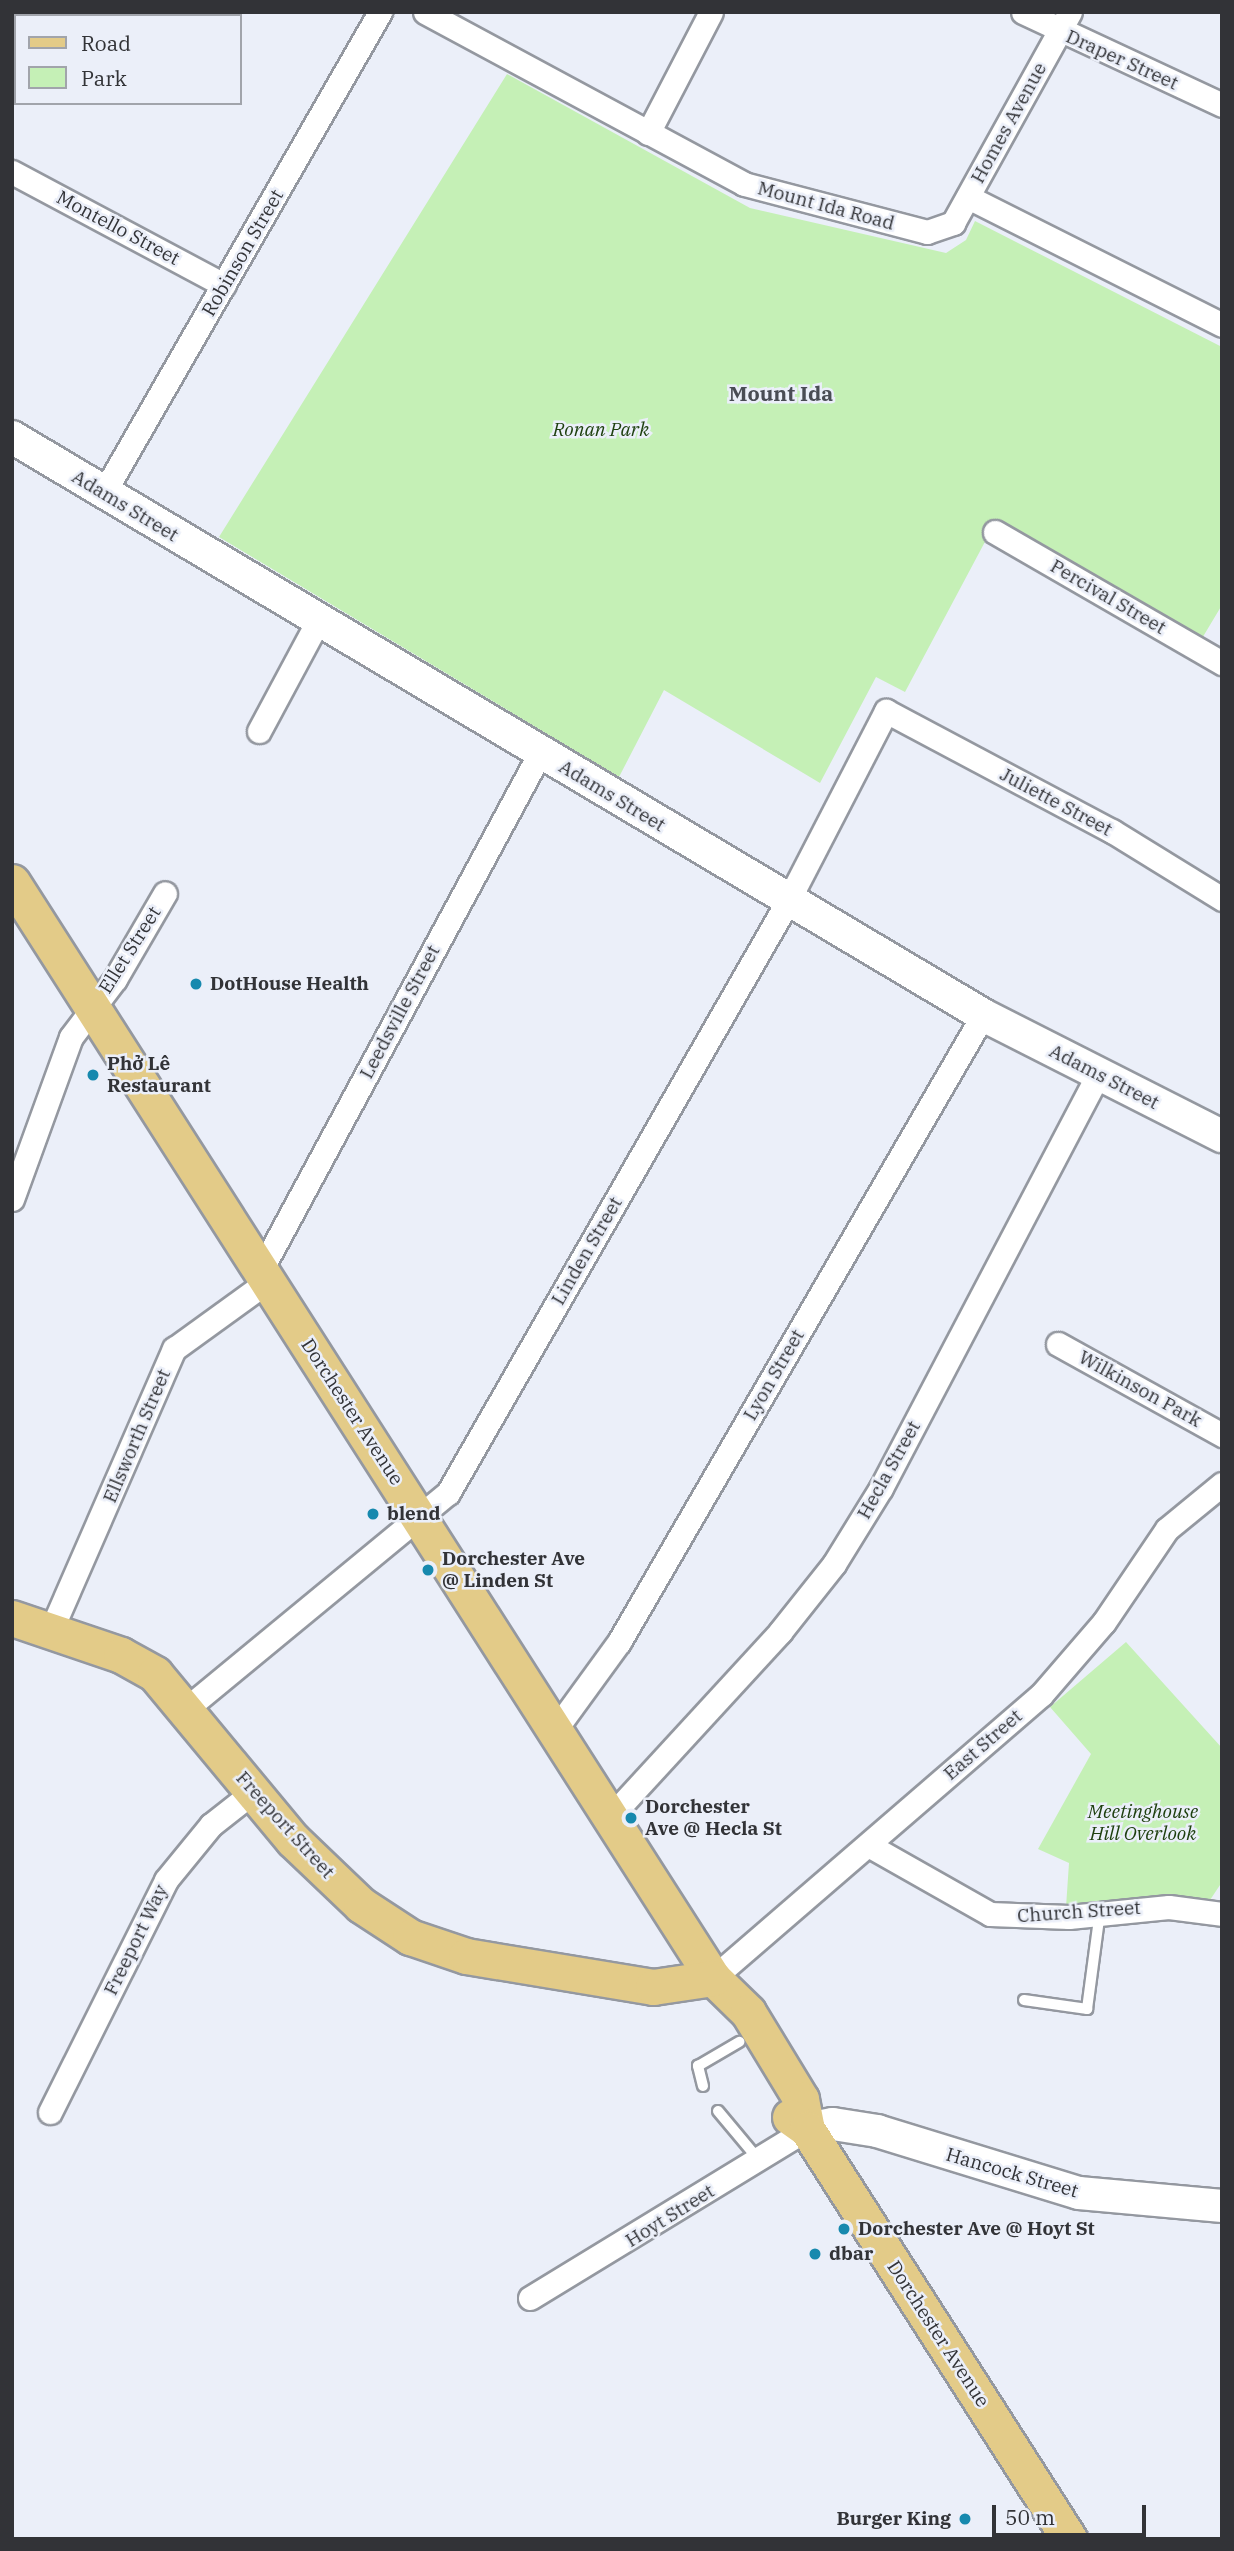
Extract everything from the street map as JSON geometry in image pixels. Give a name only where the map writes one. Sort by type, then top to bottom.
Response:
[{"type":"main road","name":"Adams Street","points":[[12,437],[103,494],[983,1015],[1222,1136]]},
{"type":"main road","name":"Dorchester Avenue","points":[[12,882],[713,1978],[739,2042],[782,2109],[807,2129],[1069,2539]]},
{"type":"main road","name":"Freeport Street","points":[[12,1618],[52,1628],[133,1660],[187,1708],[253,1792],[327,1874],[380,1919],[419,1941],[466,1956],[653,1987],[713,1978]]},
{"type":"main road","name":"Dorchester Avenue","points":[[713,1978],[748,2012],[801,2099],[807,2129]]},
{"type":"main road","name":"Hancock Street","points":[[807,2129],[833,2124],[877,2131],[1079,2193],[1222,2206]]},
{"type":"street","name":"Robinson Street","points":[[103,494],[380,12]]},
{"type":"street","name":"Mount Ida Road","points":[[425,12],[744,184],[927,232],[953,223],[968,197]]},
{"type":"street","points":[[648,133],[711,12]]},
{"type":"street","name":"Draper Street","points":[[1023,12],[1065,22],[1222,104]]},
{"type":"street","name":"Homes Avenue","points":[[968,197],[1065,22]]},
{"type":"street","name":"Montello Street","points":[[12,172],[224,285]]},
{"type":"street","points":[[968,197],[1222,325]]},
{"type":"street","name":"Percival Street","points":[[995,532],[1219,653]]},
{"type":"street","points":[[259,732],[318,621]]},
{"type":"street","name":"Juliette Street","points":[[886,711],[1112,831],[1222,899]]},
{"type":"street","name":"Linden Street","points":[[187,1708],[420,1519],[448,1493],[788,901],[886,711]]},
{"type":"street","name":"Leedsville Street","points":[[264,1275],[540,753]]},
{"type":"street","name":"Ellet Street","points":[[12,1199],[71,1037],[165,893]]},
{"type":"street","name":"Lyon Street","points":[[555,1730],[619,1642],[983,1015]]},
{"type":"street","name":"Hecla Street","points":[[611,1816],[780,1632],[840,1556],[1098,1075]]},
{"type":"street","name":"Ellsworth Street","points":[[52,1628],[174,1349],[264,1275]]},
{"type":"street","name":"Wilkinson Park","points":[[1058,1344],[1222,1435]]},
{"type":"street","name":"East Street","points":[[713,1978],[870,1846],[1041,1695],[1104,1622],[1167,1528],[1222,1484]]},
{"type":"street","name":"Freeport Way","points":[[50,2112],[166,1880],[211,1825],[253,1792]]},
{"type":"street","name":"Church Street","points":[[870,1846],[990,1914],[1020,1919],[1169,1907],[1222,1914]]},
{"type":"street","name":"Hoyt Street","points":[[530,2298],[807,2129]]},
{"type":"lane","points":[[1024,2000],[1087,2009],[1100,1912]]},
{"type":"lane","points":[[703,2086],[698,2066],[739,2042]]},
{"type":"lane","points":[[718,2111],[758,2160]]},
{"type":"green space","name":"Ronan Park","points":[[507,74],[750,208],[946,253],[966,240],[975,221],[1222,347],[1222,605],[1201,640],[995,523],[905,692],[876,677],[820,783],[664,690],[619,777],[219,537]]},
{"type":"green space","name":"Meetinghouse Hill Overlook","points":[[1126,1642],[1222,1748],[1222,1882],[1208,1903],[1066,1907],[1069,1863],[1038,1849],[1091,1754],[1050,1707]]},
{"type":"place","name":"DotHouse Health","points":[[196,984]]},
{"type":"place","name":"Phở Lê Restaurant","points":[[93,1075]]},
{"type":"place","name":"blend","points":[[373,1514]]},
{"type":"place","name":"Dorchester Ave @ Linden St","points":[[428,1570]]},
{"type":"place","name":"Dorchester Ave @ Hecla St","points":[[631,1818]]},
{"type":"place","name":"Dorchester Ave @ Hoyt St","points":[[844,2229]]},
{"type":"place","name":"dbar","points":[[815,2254]]},
{"type":"place","name":"Burger King","points":[[965,2519]]},
{"type":"district","name":"Mount Ida","points":[[781,393]]}]
